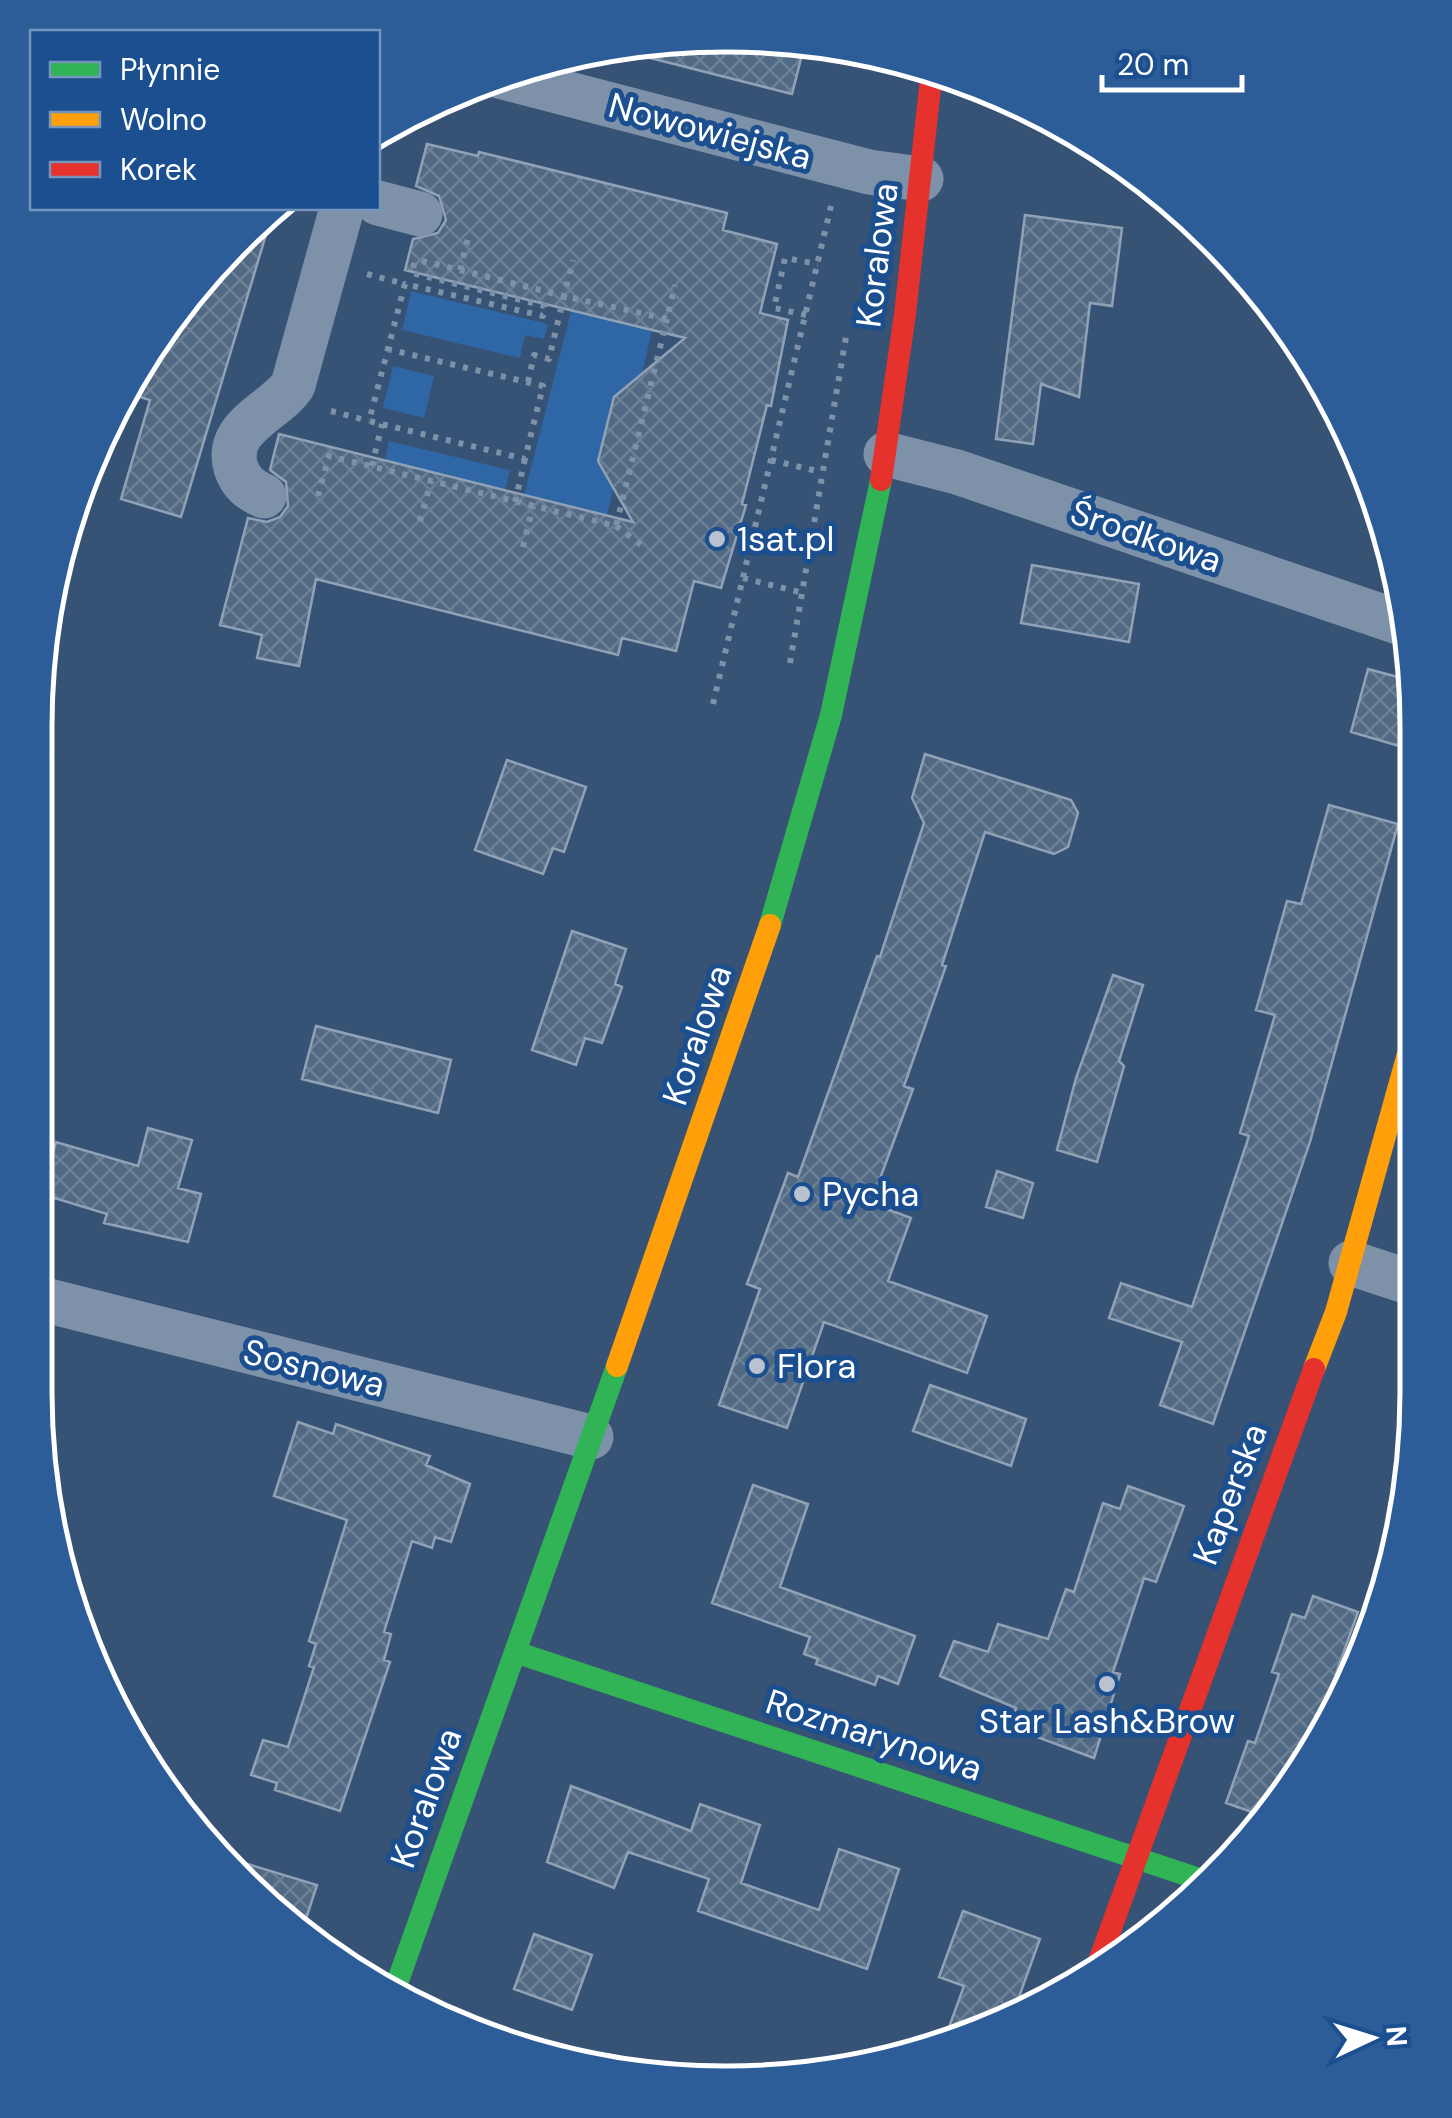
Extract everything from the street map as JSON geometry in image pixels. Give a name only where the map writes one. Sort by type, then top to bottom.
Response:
[{"type":"street","name":"Nowowiejska","points":[[526,83],[869,172],[921,179]]},
{"type":"street","name":"Koralowa","points":[[398,1980],[744,1011],[790,864],[855,615],[886,454],[931,84]]},
{"type":"street","points":[[264,496],[252,491],[238,472],[237,442],[256,417],[284,397],[293,385],[341,210]]},
{"type":"street","name":"Środkowa","points":[[886,454],[948,469],[1391,620]]},
{"type":"street","name":"Kaperska","points":[[1103,1950],[1351,1263],[1400,1083]]},
{"type":"street","points":[[1351,1263],[1400,1279]]},
{"type":"street","name":"Sosnowa","points":[[52,1302],[592,1437]]},
{"type":"street","name":"Rozmarynowa","points":[[515,1652],[1192,1877]]},
{"type":"path","points":[[712,704],[827,224]]},
{"type":"path","points":[[806,314],[774,308],[785,258],[818,264]]},
{"type":"path","points":[[416,260],[412,273],[545,306],[544,316],[404,284],[369,420],[525,458]]},
{"type":"path","points":[[528,382],[534,355],[549,359],[573,260]]},
{"type":"path","points":[[460,270],[667,319]]},
{"type":"path","points":[[616,526],[675,285]]},
{"type":"path","points":[[792,673],[788,655],[848,328]]},
{"type":"path","points":[[387,348],[543,386],[515,502]]},
{"type":"path","points":[[372,466],[382,424]]},
{"type":"path","points":[[318,496],[329,456],[616,526],[642,545]]},
{"type":"path","points":[[771,460],[821,472]]},
{"type":"path","points":[[420,521],[431,481]]},
{"type":"path","points":[[523,547],[532,506]]},
{"type":"path","points":[[743,578],[799,592]]},
{"type":"shaded area","points":[[411,291],[548,324],[544,339],[525,335],[520,358],[402,330]]},
{"type":"shaded area","points":[[571,311],[652,330],[638,391],[625,388],[614,397],[598,461],[604,472],[617,474],[607,515],[524,495]]},
{"type":"shaded area","points":[[393,366],[434,376],[424,418],[383,408]]},
{"type":"shaded area","points":[[389,441],[510,470],[505,490],[385,460]]},
{"type":"building","points":[[726,52],[801,57],[792,94],[647,57]]},
{"type":"building","points":[[427,144],[478,156],[479,152],[727,213],[723,230],[777,244],[760,313],[788,320],[771,406],[767,405],[742,504],[746,505],[721,588],[694,581],[676,651],[622,638],[618,655],[316,579],[299,666],[257,658],[262,635],[220,625],[248,518],[267,522],[280,517],[288,506],[286,482],[270,470],[279,434],[633,522],[598,461],[614,397],[685,338],[405,270],[413,239],[438,233],[446,220],[439,196],[416,186]]},
{"type":"building","points":[[1025,215],[1122,228],[1112,306],[1090,303],[1079,397],[1041,384],[1033,444],[996,439]]},
{"type":"building","points":[[266,235],[181,517],[121,499],[150,400],[139,397],[166,352],[220,282]]},
{"type":"building","points":[[1032,565],[1139,584],[1129,642],[1021,623]]},
{"type":"building","points":[[1368,669],[1398,677],[1400,746],[1351,732]]},
{"type":"building","points":[[925,754],[1071,800],[1078,813],[1068,847],[1054,854],[985,832],[942,965],[946,966],[904,1086],[913,1089],[871,1203],[911,1218],[888,1281],[987,1316],[967,1373],[824,1322],[787,1428],[719,1405],[760,1289],[747,1284],[788,1173],[798,1177],[877,956],[880,957],[924,823],[912,798]]},
{"type":"building","points":[[507,760],[586,787],[564,852],[553,848],[543,874],[475,850]]},
{"type":"building","points":[[1329,805],[1398,824],[1310,1142],[1213,1424],[1160,1405],[1182,1342],[1109,1318],[1121,1283],[1192,1307],[1249,1136],[1240,1133],[1275,1015],[1256,1010],[1287,901],[1301,904]]},
{"type":"building","points":[[572,931],[626,949],[615,984],[622,987],[602,1043],[585,1038],[576,1065],[532,1050]]},
{"type":"building","points":[[1113,975],[1143,985],[1119,1061],[1124,1066],[1097,1162],[1057,1150],[1076,1078]]},
{"type":"building","points":[[316,1026],[451,1060],[438,1113],[302,1079]]},
{"type":"building","points":[[148,1128],[192,1140],[178,1188],[201,1194],[188,1242],[104,1223],[107,1214],[52,1197],[56,1142],[138,1166]]},
{"type":"building","points":[[997,1171],[1033,1183],[1023,1218],[986,1207]]},
{"type":"building","points":[[930,1385],[1026,1419],[1011,1466],[913,1431]]},
{"type":"building","points":[[298,1422],[333,1434],[336,1424],[430,1456],[426,1465],[470,1484],[451,1542],[435,1537],[432,1548],[412,1541],[384,1632],[391,1634],[384,1660],[390,1662],[340,1811],[275,1790],[277,1783],[251,1775],[263,1740],[288,1747],[314,1667],[309,1666],[316,1644],[309,1641],[347,1520],[274,1496]]},
{"type":"building","points":[[753,1485],[808,1504],[780,1587],[915,1636],[898,1684],[878,1676],[875,1685],[816,1664],[818,1659],[804,1654],[810,1637],[712,1603]]},
{"type":"building","points":[[1128,1486],[1184,1506],[1156,1582],[1144,1578],[1113,1672],[1120,1674],[1094,1758],[1010,1727],[1016,1708],[940,1676],[954,1641],[988,1652],[998,1624],[1048,1639],[1066,1589],[1074,1592],[1103,1503],[1120,1509]]},
{"type":"building","points":[[1313,1596],[1358,1612],[1330,1690],[1286,1766],[1252,1812],[1226,1803],[1248,1741],[1255,1743],[1279,1674],[1272,1672],[1292,1614],[1305,1618]]},
{"type":"building","points":[[571,1786],[691,1831],[700,1804],[760,1825],[741,1883],[819,1910],[839,1849],[899,1869],[867,1969],[698,1911],[709,1879],[628,1852],[614,1888],[547,1862]]},
{"type":"building","points":[[246,1863],[317,1885],[306,1918]]},
{"type":"building","points":[[963,1911],[1040,1939],[1018,1999],[949,2027],[964,1986],[939,1977]]},
{"type":"building","points":[[534,1934],[592,1955],[572,2010],[514,1989]]},
{"type":"traffic: fast","points":[[770,925],[831,715],[881,480]]},
{"type":"traffic: fast","points":[[398,1980],[617,1366]]},
{"type":"traffic: fast","points":[[515,1652],[1193,1877]]},
{"type":"traffic: slow","points":[[617,1366],[770,925]]},
{"type":"traffic: slow","points":[[1314,1369],[1336,1312],[1400,1082]]},
{"type":"traffic: jam","points":[[881,480],[905,314],[930,84]]},
{"type":"traffic: jam","points":[[1103,1950],[1314,1369]]},
{"type":"place","name":"1sat.pl","points":[[717,539]]},
{"type":"place","name":"Pycha","points":[[802,1194]]},
{"type":"place","name":"Flora","points":[[757,1366]]},
{"type":"place","name":"Star Lash&Brow","points":[[1107,1684]]}]
